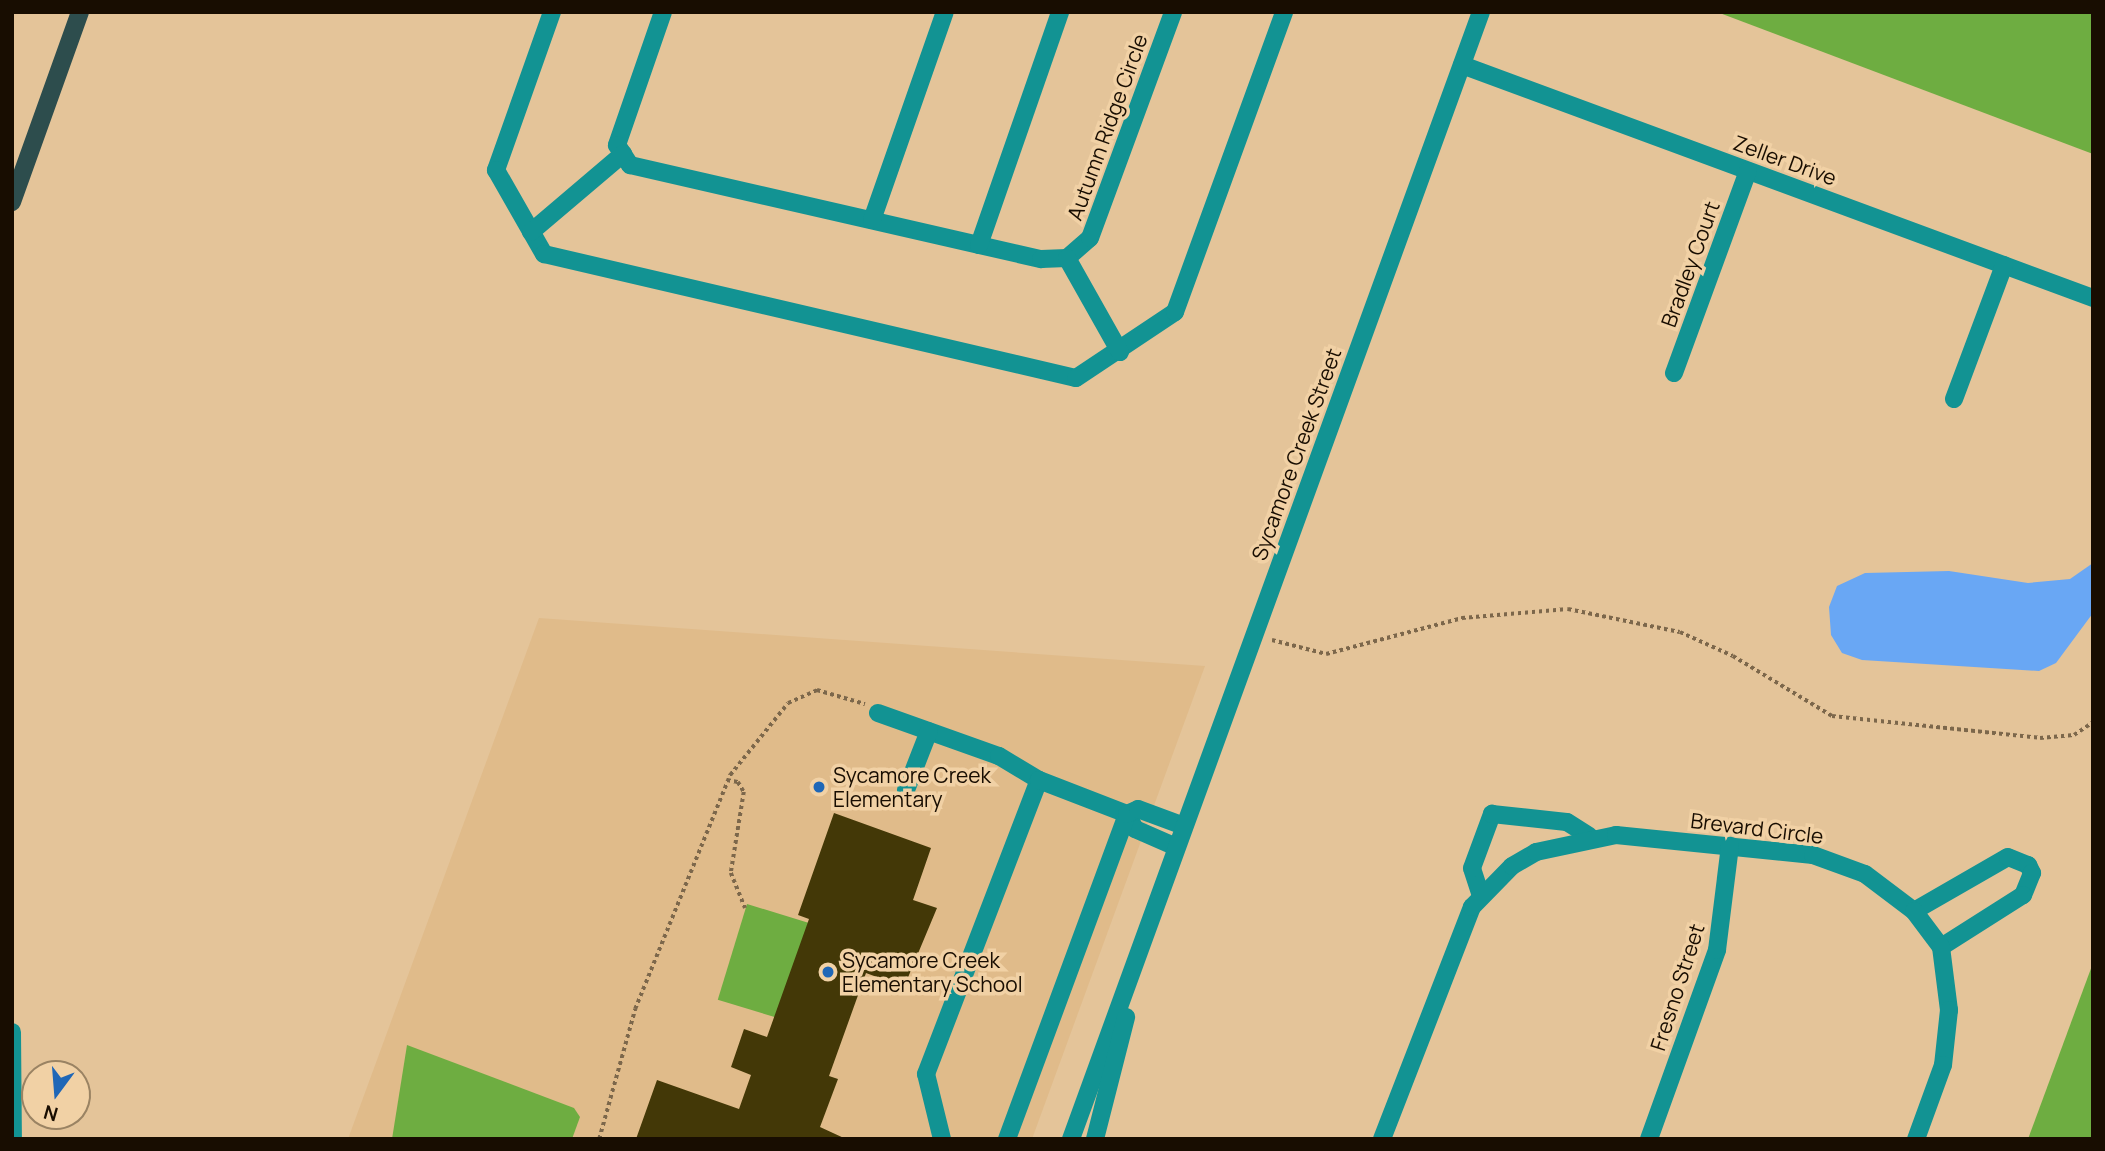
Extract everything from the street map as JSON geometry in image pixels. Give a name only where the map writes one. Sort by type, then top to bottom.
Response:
[{"type":"main road","points":[[12,202],[80,12]]},
{"type":"street","points":[[552,12],[496,170],[544,254],[568,263],[1076,377],[1120,352],[1175,312],[1284,12]]},
{"type":"street","points":[[663,12],[617,145],[630,165],[1041,260],[1067,258],[1120,352]]},
{"type":"street","points":[[872,220],[945,12]]},
{"type":"street","points":[[979,245],[1060,12]]},
{"type":"street","name":"Autumn Ridge Circle","points":[[1067,258],[1090,238],[1174,12]]},
{"type":"street","name":"Sycamore Creek Street","points":[[1071,1139],[1481,12]]},
{"type":"street","name":"Zeller Drive","points":[[1462,65],[2093,298]]},
{"type":"street","points":[[531,232],[623,154]]},
{"type":"street","name":"Bradley Court","points":[[1674,373],[1748,171]]},
{"type":"street","points":[[1954,399],[2004,265]]},
{"type":"street","points":[[878,713],[999,757],[1039,780],[1127,814],[1135,829],[1176,847]]},
{"type":"street","points":[[906,790],[929,731]]},
{"type":"street","points":[[942,1139],[926,1074],[1039,780]]},
{"type":"street","points":[[1007,1139],[1127,814],[1138,809],[1184,826]]},
{"type":"street","name":"Brevard Circle","points":[[1481,896],[1472,868],[1492,814],[1567,822],[1589,836]]},
{"type":"street","name":"Brevard Circle","points":[[1382,1139],[1457,933],[1481,896],[1536,852],[1589,836],[1730,846],[1842,863],[1914,911],[1941,947]]},
{"type":"street","name":"Fresno Street","points":[[1649,1139],[1717,950],[1730,846]]},
{"type":"street","points":[[1914,911],[2008,857],[2028,865],[2032,873],[2023,895],[1941,947],[1948,1038],[1916,1139]]},
{"type":"street","name":"Sycamore Creek Street","points":[[1095,1139],[1153,911]]},
{"type":"street","points":[[12,1032],[13,1139]]},
{"type":"path","points":[[1254,634],[1326,654],[1462,618],[1568,609],[1680,632],[1733,656],[1832,716],[2040,738],[2074,735],[2093,722]]},
{"type":"path","points":[[599,1139],[635,1009],[727,780],[788,703],[817,691],[849,695],[878,713]]},
{"type":"path","points":[[727,780],[738,782],[744,792],[731,873],[745,908]]},
{"type":"shaded area","name":"Sycamore Creek Elementary","points":[[539,618],[1205,666],[1032,1139],[348,1139]]},
{"type":"green space","points":[[1717,12],[2093,12],[2093,154]]},
{"type":"green space","points":[[747,904],[808,923],[779,1018],[718,1000]]},
{"type":"green space","points":[[2093,963],[2093,1139],[2028,1139]]},
{"type":"green space","points":[[407,1045],[574,1108],[580,1117],[572,1139],[392,1139]]},
{"type":"water","points":[[2093,563],[2093,613],[2056,663],[2039,671],[1862,660],[1842,653],[1831,635],[1829,607],[1837,586],[1865,573],[1949,571],[2028,583],[2070,579]]},
{"type":"building","name":"Sycamore Creek Elementary School","points":[[834,813],[931,848],[913,900],[937,908],[904,987],[866,973],[829,1076],[838,1079],[820,1127],[846,1139],[636,1139],[657,1080],[739,1109],[751,1075],[731,1067],[744,1029],[767,1037],[809,919],[798,915]]},
{"type":"place","name":"Sycamore Creek Elementary","points":[[819,787]]},
{"type":"place","name":"Sycamore Creek Elementary School","points":[[828,972]]}]
